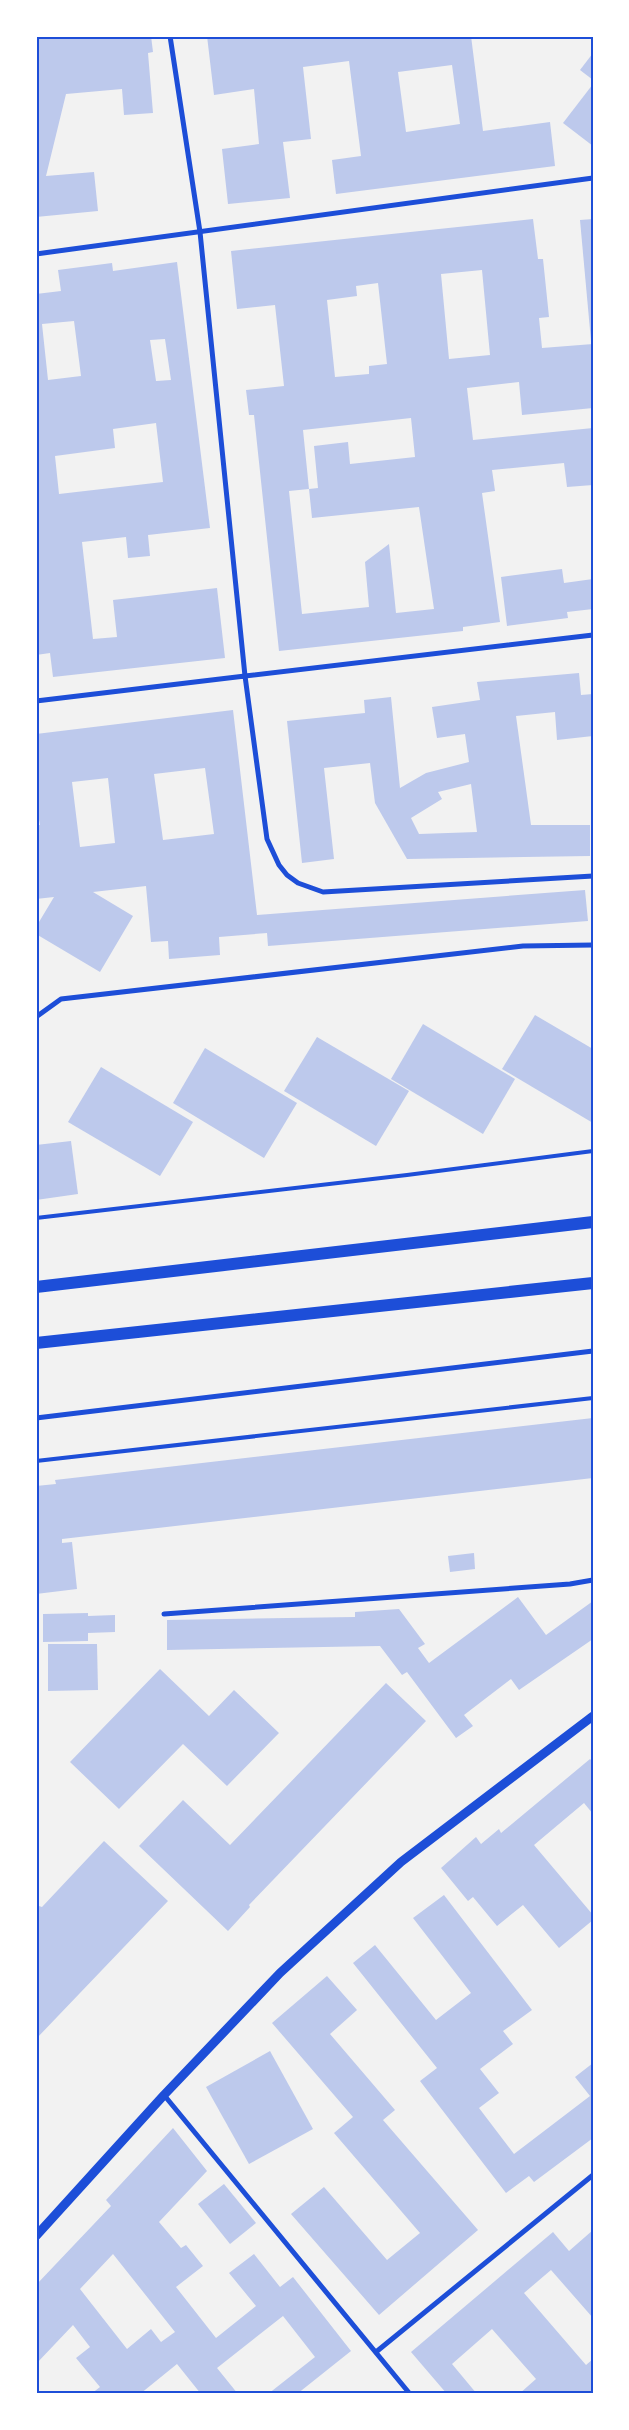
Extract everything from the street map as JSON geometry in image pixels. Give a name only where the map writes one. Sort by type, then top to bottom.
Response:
[{"type":"main road","points":[[36,1287],[593,1222]]},
{"type":"main road","points":[[36,1343],[593,1283]]},
{"type":"street","points":[[170,36],[200,232],[245,676],[267,839],[279,865],[287,876],[298,883],[323,892],[593,876]]},
{"type":"street","points":[[36,254],[593,178]]},
{"type":"street","points":[[36,701],[593,635]]},
{"type":"street","points":[[36,1017],[61,999],[523,946],[593,945]]},
{"type":"street","points":[[36,1418],[593,1351]]},
{"type":"street","points":[[164,1614],[570,1584],[593,1580]]},
{"type":"street","points":[[36,2236],[164,2095],[280,1973],[401,1862],[593,1716]]},
{"type":"street","points":[[164,2095],[410,2394]]},
{"type":"street","points":[[376,2352],[593,2175]]},
{"type":"lane","points":[[36,1218],[593,1151]]},
{"type":"lane","points":[[36,1461],[593,1398]]},
{"type":"building","points":[[36,36],[151,36],[153,52],[148,53],[153,113],[124,115],[122,89],[66,94],[46,176],[94,172],[98,211],[36,217]]},
{"type":"building","points":[[207,36],[471,36],[483,131],[550,122],[555,166],[336,194],[332,160],[361,156],[349,61],[303,67],[311,139],[283,142],[290,198],[228,204],[222,149],[259,144],[254,89],[214,95]],"holes":[[[452,65],[460,124],[406,132],[398,72]]]},
{"type":"building","points":[[593,53],[593,80],[580,70]]},
{"type":"building","points":[[593,84],[593,146],[563,123]]},
{"type":"building","points":[[533,219],[538,259],[543,259],[549,317],[539,318],[542,348],[593,344],[593,408],[522,415],[519,382],[467,388],[473,440],[593,428],[593,485],[567,487],[564,463],[492,470],[495,491],[482,493],[500,622],[463,627],[463,631],[279,651],[254,415],[249,415],[246,390],[284,386],[275,305],[237,309],[231,251]],"holes":[[[482,270],[490,355],[449,359],[441,274]],[[378,283],[387,364],[369,366],[369,374],[335,377],[327,300],[357,296],[356,286]],[[411,418],[415,457],[350,464],[348,442],[314,446],[318,488],[309,489],[303,430]],[[309,489],[312,518],[419,507],[434,609],[396,613],[389,544],[365,562],[369,607],[302,614],[289,491]]]},
{"type":"building","points":[[593,219],[593,340],[591,341],[580,220]]},
{"type":"building","points":[[177,262],[210,528],[148,535],[150,556],[128,558],[126,537],[82,542],[93,639],[117,637],[113,600],[217,588],[225,658],[53,677],[50,653],[36,655],[36,294],[61,291],[58,270],[112,263],[113,271]],"holes":[[[74,321],[81,376],[48,380],[42,324]],[[165,339],[171,380],[156,381],[150,340]],[[156,423],[163,482],[59,494],[55,456],[115,448],[113,429]]]},
{"type":"building","points":[[562,569],[564,583],[593,579],[593,609],[567,612],[568,618],[507,626],[501,577]]},
{"type":"building","points":[[579,673],[581,695],[593,694],[593,736],[557,740],[555,712],[516,716],[531,825],[590,825],[590,856],[407,859],[375,803],[370,763],[324,768],[334,859],[302,863],[287,721],[365,713],[364,700],[391,697],[400,788],[426,773],[469,762],[465,734],[437,738],[432,707],[480,700],[477,682]],"holes":[[[471,784],[477,832],[419,834],[411,818],[442,799],[438,792]]]},
{"type":"building","points":[[233,710],[257,915],[585,890],[588,921],[268,946],[267,933],[219,937],[220,955],[169,959],[168,941],[151,942],[146,886],[93,892],[133,916],[100,972],[36,934],[36,927],[54,897],[36,899],[36,825],[40,825],[36,802],[36,734]],"holes":[[[205,768],[214,834],[163,840],[154,774]],[[108,778],[115,843],[80,847],[72,782]]]},
{"type":"building","points":[[535,1015],[593,1049],[593,1123],[502,1069]]},
{"type":"building","points":[[423,1024],[515,1079],[483,1134],[391,1079]]},
{"type":"building","points":[[317,1037],[409,1091],[376,1146],[284,1091]]},
{"type":"building","points":[[205,1048],[297,1103],[264,1158],[173,1103]]},
{"type":"building","points":[[101,1067],[193,1122],[160,1176],[68,1122]]},
{"type":"building","points":[[71,1141],[78,1194],[36,1200],[36,1145]]},
{"type":"building","points":[[593,1418],[593,1478],[62,1539],[62,1543],[72,1542],[77,1589],[36,1594],[36,1486],[56,1484],[55,1480]]},
{"type":"building","points":[[474,1553],[475,1569],[450,1572],[448,1556]]},
{"type":"building","points":[[518,1597],[546,1635],[593,1601],[593,1639],[519,1690],[511,1679],[464,1715],[473,1726],[456,1738],[407,1672],[402,1675],[380,1646],[167,1650],[167,1620],[355,1617],[355,1612],[399,1609],[425,1644],[418,1648],[429,1663]]},
{"type":"building","points":[[88,1613],[88,1616],[115,1615],[115,1632],[88,1633],[88,1641],[43,1642],[43,1614]]},
{"type":"building","points":[[48,1644],[97,1644],[98,1690],[48,1691]]},
{"type":"building","points":[[160,1669],[209,1716],[234,1690],[279,1733],[227,1786],[183,1744],[119,1809],[70,1762]]},
{"type":"building","points":[[386,1683],[426,1721],[249,1905],[250,1907],[228,1931],[139,1846],[183,1800],[230,1845]]},
{"type":"building","points":[[590,1759],[593,1762],[593,1814],[584,1803],[534,1845],[593,1915],[593,1920],[559,1948],[523,1905],[497,1926],[473,1897],[468,1901],[441,1868],[476,1837],[481,1844],[499,1829],[501,1833]]},
{"type":"building","points":[[104,1841],[168,1901],[36,2039],[36,1905],[42,1907]]},
{"type":"building","points":[[444,1895],[532,2010],[503,2031],[513,2044],[480,2069],[499,2093],[479,2108],[514,2154],[590,2096],[575,2077],[593,2063],[593,2138],[534,2182],[529,2176],[506,2193],[420,2081],[437,2068],[353,1963],[375,1945],[436,2020],[471,1993],[413,1918]]},
{"type":"building","points":[[327,1976],[357,2010],[330,2034],[395,2110],[383,2120],[478,2230],[379,2315],[291,2214],[324,2187],[387,2260],[420,2233],[334,2133],[353,2117],[272,2023]]},
{"type":"building","points":[[270,2051],[313,2129],[249,2164],[206,2087]]},
{"type":"building","points":[[173,2128],[207,2171],[159,2222],[181,2248],[186,2245],[203,2266],[176,2287],[216,2338],[256,2306],[229,2273],[254,2254],[280,2287],[293,2277],[351,2351],[297,2394],[268,2394],[315,2357],[283,2316],[217,2368],[238,2394],[201,2394],[177,2364],[140,2394],[91,2394],[100,2387],[76,2358],[90,2347],[73,2325],[36,2364],[36,2285],[111,2206],[106,2200]],"holes":[[[113,2254],[175,2332],[161,2342],[151,2329],[127,2349],[80,2289]]]},
{"type":"building","points":[[224,2184],[256,2223],[230,2244],[198,2204]]},
{"type":"building","points":[[593,2230],[593,2318],[551,2270],[524,2293],[586,2365],[593,2359],[593,2394],[519,2394],[536,2379],[492,2329],[452,2364],[477,2394],[447,2394],[411,2352],[553,2232],[569,2251]]}]
